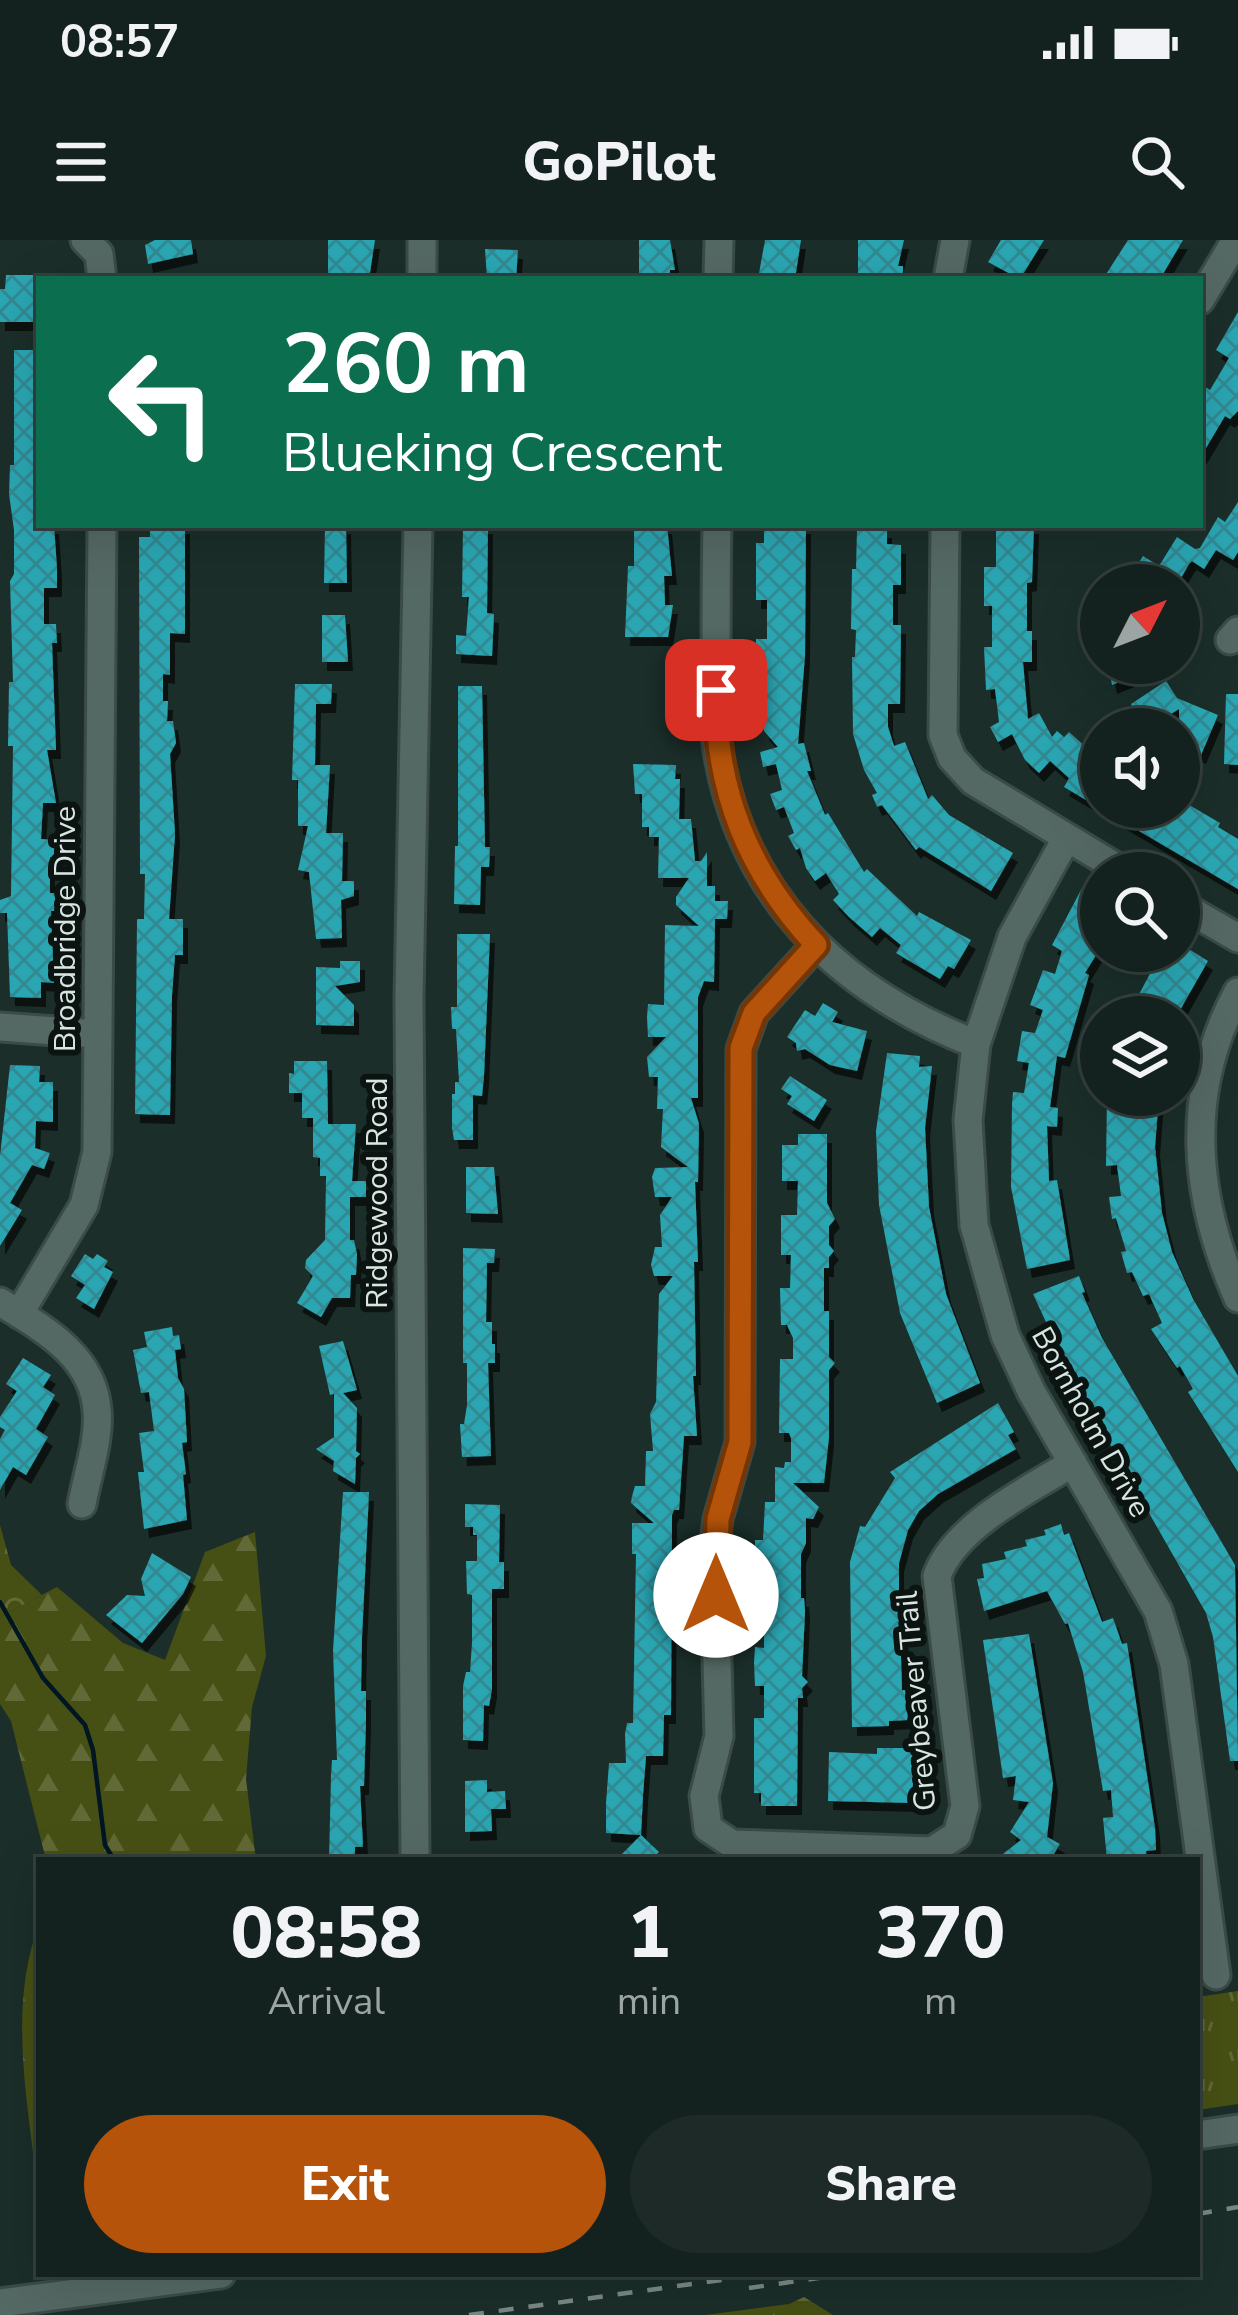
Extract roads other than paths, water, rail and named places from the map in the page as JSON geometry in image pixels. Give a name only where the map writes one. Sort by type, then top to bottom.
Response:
[{"type":"street","points":[[85,240],[99,254],[102,276]]},
{"type":"street","points":[[422,240],[422,276]]},
{"type":"street","points":[[718,240],[718,276]]},
{"type":"street","points":[[949,276],[955,240]]},
{"type":"street","points":[[1203,295],[1237,240]]},
{"type":"street","name":"Broadbridge Drive","points":[[10,1308],[84,1205],[97,1152],[102,528]]},
{"type":"street","name":"Ridgewood Road","points":[[415,1857],[409,997],[418,528]]},
{"type":"street","points":[[717,528],[715,731],[737,827],[761,876],[816,945],[884,998],[976,1044]]},
{"type":"street","points":[[945,528],[943,735],[952,758],[973,781],[1089,852]]},
{"type":"street","name":"Bornholm Drive","points":[[1066,839],[1012,937],[976,1044],[968,1120],[969,1176],[983,1264],[1005,1335],[1031,1391],[1158,1611],[1174,1664],[1217,1975]]},
{"type":"street","points":[[1200,916],[1238,938]]},
{"type":"street","name":"Greybeaver Trail","points":[[816,945],[754,1013],[741,1048],[740,1442],[714,1548],[719,1736],[704,1796],[708,1828],[732,1844],[932,1851],[957,1835],[965,1806],[937,1576],[945,1555],[965,1534],[1073,1463]]},
{"type":"street","points":[[1238,992],[1220,1024],[1208,1061],[1198,1140],[1210,1225],[1238,1298]]},
{"type":"street","points":[[0,1028],[98,1034]]},
{"type":"street","points":[[10,1308],[64,1344],[87,1372],[98,1412],[82,1504]]},
{"type":"street","points":[[1200,2135],[1238,2129]]},
{"type":"street","points":[[0,2303],[166,2279]]},
{"type":"waterway","points":[[0,1602],[43,1678],[85,1725],[93,1750],[105,1845],[112,1857]]},
{"type":"railway","points":[[1200,2213],[1238,2207]]},
{"type":"railway","points":[[469,2315],[742,2277]]},
{"type":"railway","points":[[749,2288],[825,2277]]}]
